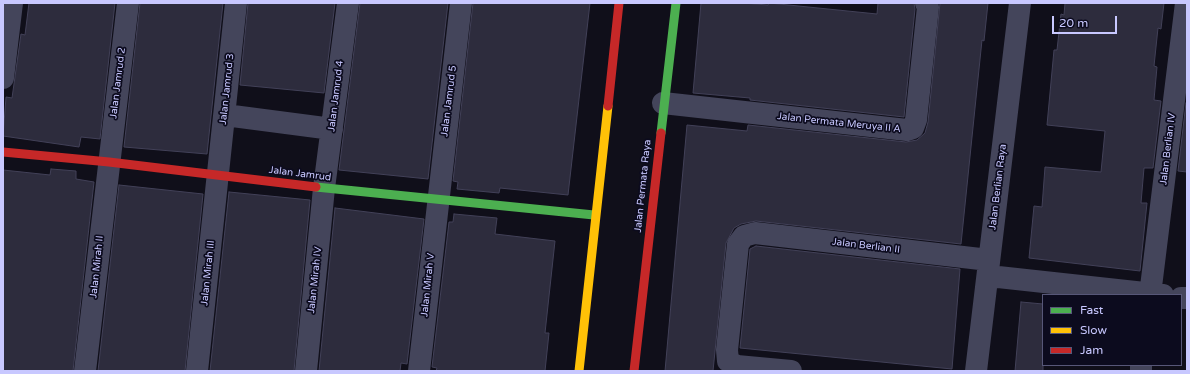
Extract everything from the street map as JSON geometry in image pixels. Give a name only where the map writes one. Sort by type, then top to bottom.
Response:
[{"type":"street","points":[[3,78],[12,3]]},
{"type":"street","name":"Jalan Jamrud 2","points":[[109,162],[128,3]]},
{"type":"street","name":"Jalan Jamrud 3","points":[[219,175],[236,3]]},
{"type":"street","name":"Jalan Jamrud 4","points":[[324,188],[348,3]]},
{"type":"street","name":"Jalan Jamrud 5","points":[[438,199],[461,3]]},
{"type":"street","points":[[579,371],[594,215],[619,3]]},
{"type":"street","name":"Jalan Permata Raya","points":[[634,371],[663,104],[676,3]]},
{"type":"street","name":"Jalan Permata Meruya II A","points":[[663,104],[907,130],[913,128],[916,120],[928,7],[926,3]]},
{"type":"street","name":"Jalan Berlian Raya","points":[[976,371],[1020,3]]},
{"type":"street","name":"Jalan Berlian IV","points":[[1154,294],[1186,3]]},
{"type":"street","points":[[225,115],[332,129]]},
{"type":"street","name":"Jalan Jamrud","points":[[3,152],[109,162],[324,188],[594,215]]},
{"type":"street","name":"Jalan Mirah II","points":[[85,371],[109,162]]},
{"type":"street","name":"Jalan Mirah III","points":[[197,371],[219,175]]},
{"type":"street","name":"Jalan Mirah IV","points":[[306,371],[324,188]]},
{"type":"street","name":"Jalan Mirah V","points":[[419,371],[438,199]]},
{"type":"street","name":"Jalan Berlian II","points":[[790,371],[737,366],[728,361],[727,350],[738,244],[744,236],[755,233],[1154,294]]},
{"type":"building","points":[[29,3],[115,3],[100,139],[81,137],[79,147],[3,136],[6,97],[12,98],[21,34],[25,35]]},
{"type":"building","points":[[140,3],[223,3],[207,154],[124,147]]},
{"type":"building","points":[[248,3],[335,3],[324,93],[240,85]]},
{"type":"building","points":[[360,3],[448,3],[428,179],[339,170]]},
{"type":"building","points":[[473,3],[590,3],[568,195],[500,188],[499,193],[457,189],[458,182],[453,181]]},
{"type":"building","points":[[701,3],[742,3],[768,5],[769,3],[877,14],[878,3],[914,3],[915,9],[904,117],[750,100],[750,98],[693,93]]},
{"type":"building","points":[[940,3],[988,3],[984,41],[982,40],[961,244],[756,221],[741,224],[734,228],[726,243],[713,371],[665,371],[687,125],[747,131],[748,125],[906,142],[917,140],[925,133],[928,122]]},
{"type":"building","points":[[1065,3],[1164,3],[1161,29],[1158,28],[1154,66],[1157,67],[1154,100],[1161,101],[1153,168],[1144,168],[1141,203],[1147,203],[1140,271],[1029,258],[1034,206],[1042,207],[1045,167],[1101,172],[1105,131],[1047,125],[1054,50],[1057,50],[1061,14],[1064,15]]},
{"type":"building","points":[[1187,103],[1187,172],[1178,171]]},
{"type":"building","points":[[51,169],[76,171],[76,179],[94,182],[73,371],[3,371],[3,170],[50,175]]},
{"type":"building","points":[[119,185],[203,194],[185,371],[98,371]]},
{"type":"building","points":[[229,192],[310,200],[294,371],[210,371]]},
{"type":"building","points":[[335,208],[424,219],[407,364],[401,363],[400,371],[319,371]]},
{"type":"building","points":[[454,214],[497,218],[495,234],[555,241],[545,333],[549,333],[545,371],[436,371],[437,368],[432,367],[449,222],[453,222]]},
{"type":"building","points":[[756,246],[960,269],[952,369],[740,348],[750,249]]},
{"type":"building","points":[[1021,302],[1042,304],[1043,371],[1015,371]]},
{"type":"traffic: fast","points":[[661,133],[676,3]]},
{"type":"traffic: fast","points":[[316,187],[594,215]]},
{"type":"traffic: slow","points":[[579,371],[608,106]]},
{"type":"traffic: jam","points":[[608,106],[619,3]]},
{"type":"traffic: jam","points":[[634,371],[661,133]]},
{"type":"traffic: jam","points":[[3,152],[109,162],[316,187]]}]
